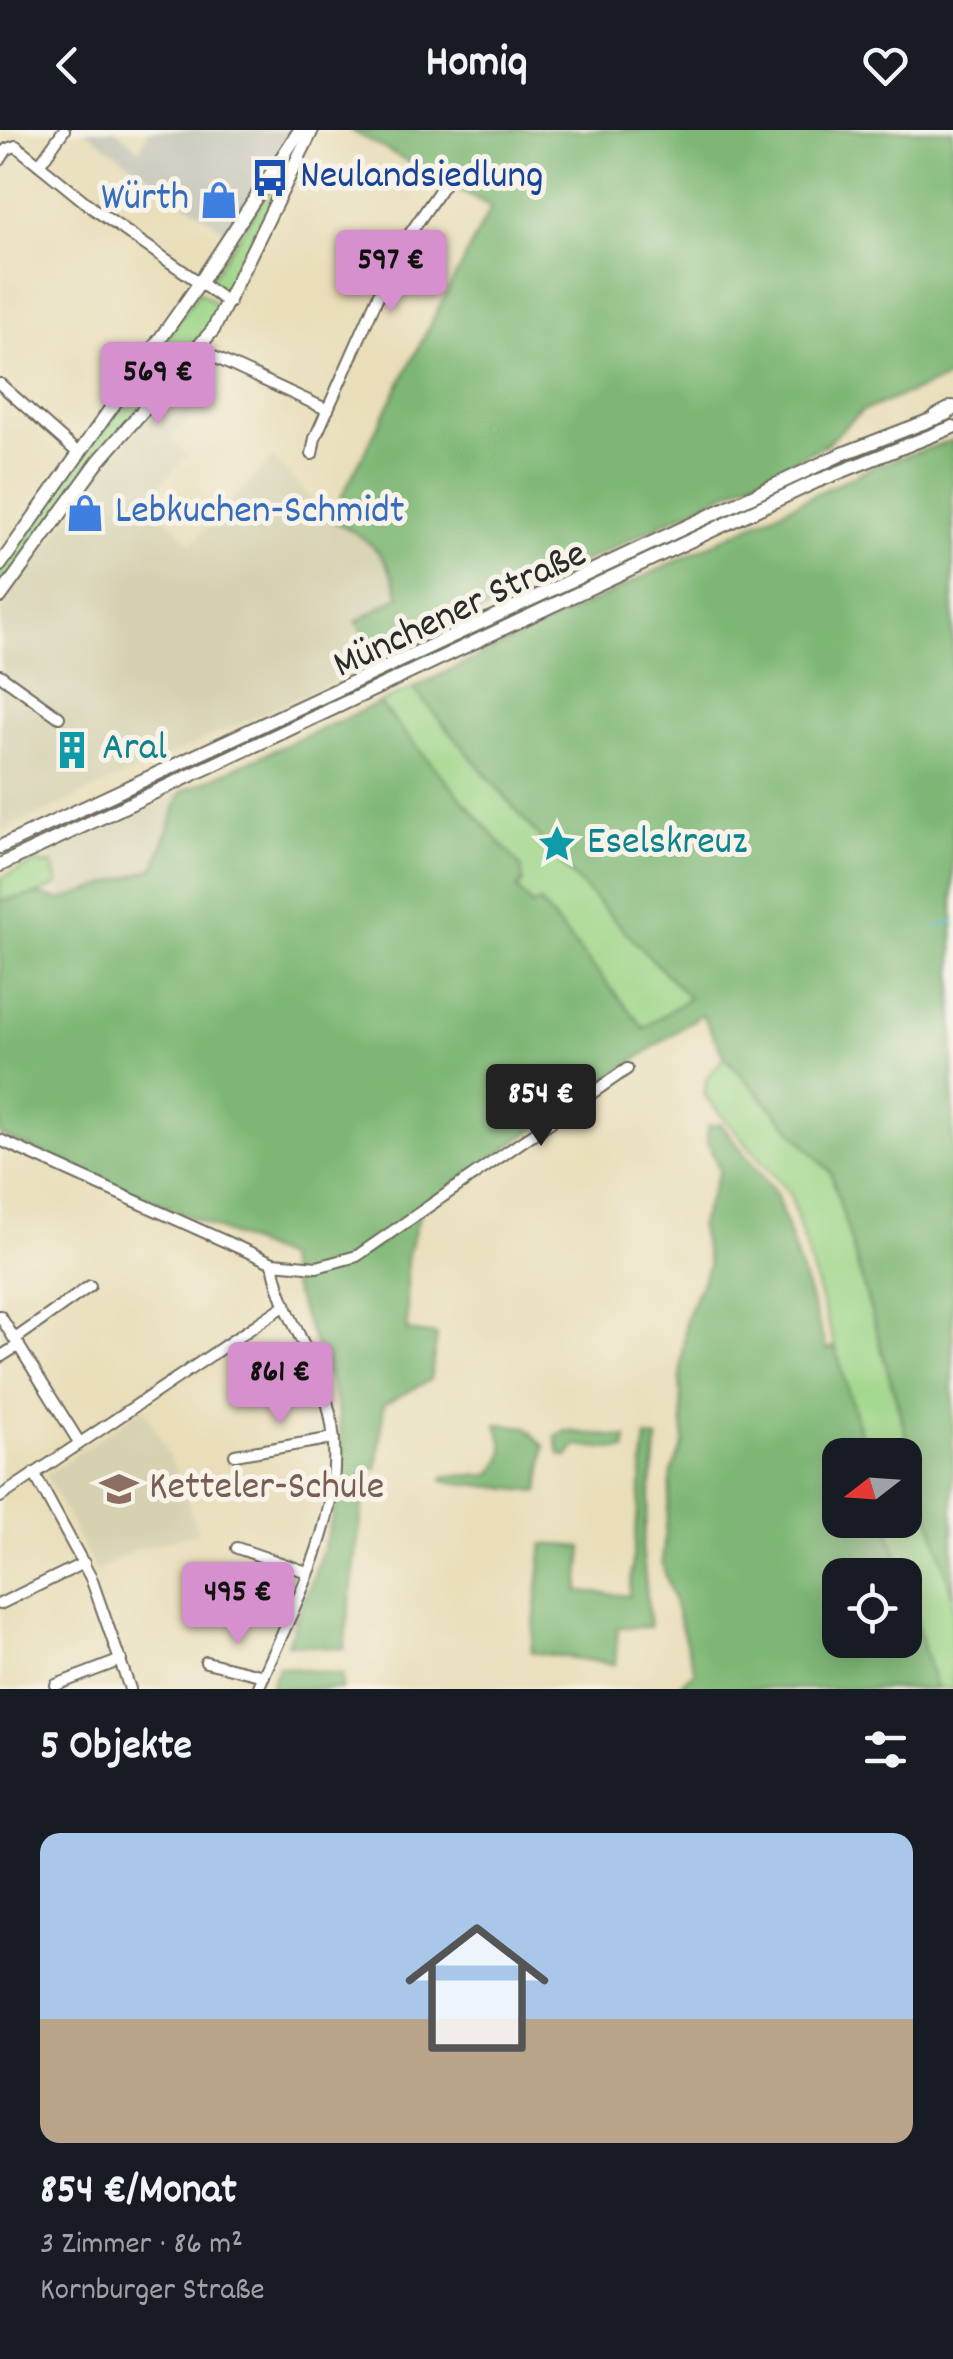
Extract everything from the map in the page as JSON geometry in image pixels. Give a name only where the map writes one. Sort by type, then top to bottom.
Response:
[{"type":"highway","points":[[936,417],[953,410]]},
{"type":"main road","points":[[0,565],[299,140],[312,130]]},
{"type":"main road","points":[[0,597],[98,462],[199,350],[229,303],[299,140]]},
{"type":"main road","name":"Münchener Straße","points":[[0,848],[842,454],[936,417]]},
{"type":"main road","name":"Münchener Straße","points":[[0,865],[791,494],[953,427]]},
{"type":"street","points":[[39,165],[64,130]]},
{"type":"street","points":[[0,160],[6,149],[16,146],[229,303]]},
{"type":"street","points":[[312,454],[398,251],[451,174]]},
{"type":"street","points":[[199,350],[328,410]]},
{"type":"street","points":[[2,392],[78,453]]},
{"type":"street","points":[[0,675],[60,717]]},
{"type":"street","points":[[0,1140],[273,1263],[317,1267],[357,1256],[506,1148],[627,1068]]},
{"type":"street","points":[[258,1689],[333,1498],[334,1438],[320,1378],[284,1306],[273,1263]]},
{"type":"street","points":[[0,1357],[90,1286]]},
{"type":"street","points":[[0,1496],[284,1306]]},
{"type":"street","points":[[0,1316],[79,1442]]},
{"type":"street","points":[[235,1455],[334,1438]]},
{"type":"street","points":[[34,1473],[84,1563],[130,1689]]},
{"type":"street","points":[[236,1548],[307,1572]]},
{"type":"street","points":[[0,1604],[84,1563]]},
{"type":"street","points":[[56,1686],[121,1660]]},
{"type":"street","points":[[206,1662],[264,1676]]},
{"type":"shaded area","points":[[84,130],[116,130],[139,150],[149,130],[293,130],[228,233]]},
{"type":"shaded area","points":[[189,375],[212,392],[171,439],[187,455],[152,493],[156,498],[153,505],[192,543],[273,458],[330,519],[367,537],[393,574],[400,596],[356,622],[382,660],[0,832],[0,611],[107,464]]},
{"type":"shaded area","points":[[181,792],[155,868],[62,900],[47,852]]},
{"type":"shaded area","name":"Ketteler-Schule","points":[[144,1407],[178,1474],[198,1533],[136,1549],[96,1572],[46,1475]]},
{"type":"green space","points":[[350,130],[953,130],[953,376],[862,411],[825,445],[382,660],[356,622],[400,596],[395,581],[375,548],[330,519],[491,207]]},
{"type":"green space","points":[[296,150],[228,295],[209,281]]},
{"type":"green space","points":[[199,291],[224,310],[101,457],[0,593],[0,572]]},
{"type":"green space","points":[[953,440],[953,1597],[922,1489],[922,1438],[907,1438],[831,1173],[725,1057],[702,1014],[422,1206],[407,1258],[407,1331],[437,1335],[430,1380],[384,1404],[377,1469],[367,1468],[344,1649],[287,1644],[332,1516],[341,1449],[339,1416],[330,1382],[299,1306],[285,1258],[0,1135],[0,901],[38,894],[62,900],[155,868],[181,792],[379,703],[521,867],[523,883],[517,889],[532,906],[539,902],[644,1028],[689,998],[565,868],[413,688],[872,467]]},
{"type":"green space","points":[[413,688],[565,868],[690,999],[643,1029],[540,902],[532,906],[517,888],[520,866],[379,703]]},
{"type":"green space","points":[[35,863],[53,865],[58,885],[38,894],[0,901],[0,878]]},
{"type":"green space","points":[[725,1057],[831,1173],[907,1438],[862,1438],[790,1194],[704,1095],[707,1077]]},
{"type":"green space","points":[[721,1124],[776,1194],[827,1350],[835,1347],[862,1438],[822,1438],[822,1538],[891,1538],[897,1558],[822,1558],[822,1658],[922,1658],[922,1642],[936,1689],[684,1689],[681,1683],[695,1672],[662,1563],[672,1471],[684,1443],[680,1380],[686,1318],[709,1265],[699,1226],[720,1170],[707,1142],[708,1126]]},
{"type":"green space","points":[[497,1424],[526,1427],[545,1447],[539,1492],[442,1481],[445,1476],[490,1475],[504,1451]]},
{"type":"green space","points":[[565,1431],[627,1438],[625,1450],[576,1446],[568,1457],[559,1454],[556,1436]]},
{"type":"green space","points":[[646,1437],[658,1439],[642,1546],[650,1627],[618,1627],[615,1664],[531,1652],[543,1544],[583,1547],[579,1591],[629,1596]]},
{"type":"green space","points":[[922,1489],[953,1597],[953,1689],[936,1689],[922,1642],[922,1558],[897,1558],[891,1538],[922,1538]]},
{"type":"green space","points":[[278,1666],[342,1675],[342,1689],[269,1689]]},
{"type":"waterway","points":[[936,928],[953,922]]},
{"type":"place","name":"Neulandsiedlung","points":[[270,178]]},
{"type":"place","name":"Würth","points":[[219,200]]},
{"type":"place","name":"Lebkuchen-Schmidt","points":[[85,513]]},
{"type":"place","name":"Aral","points":[[72,750]]},
{"type":"place","name":"Eselskreuz","points":[[557,844]]},
{"type":"place","name":"Ketteler-Schule","points":[[119,1489]]}]
